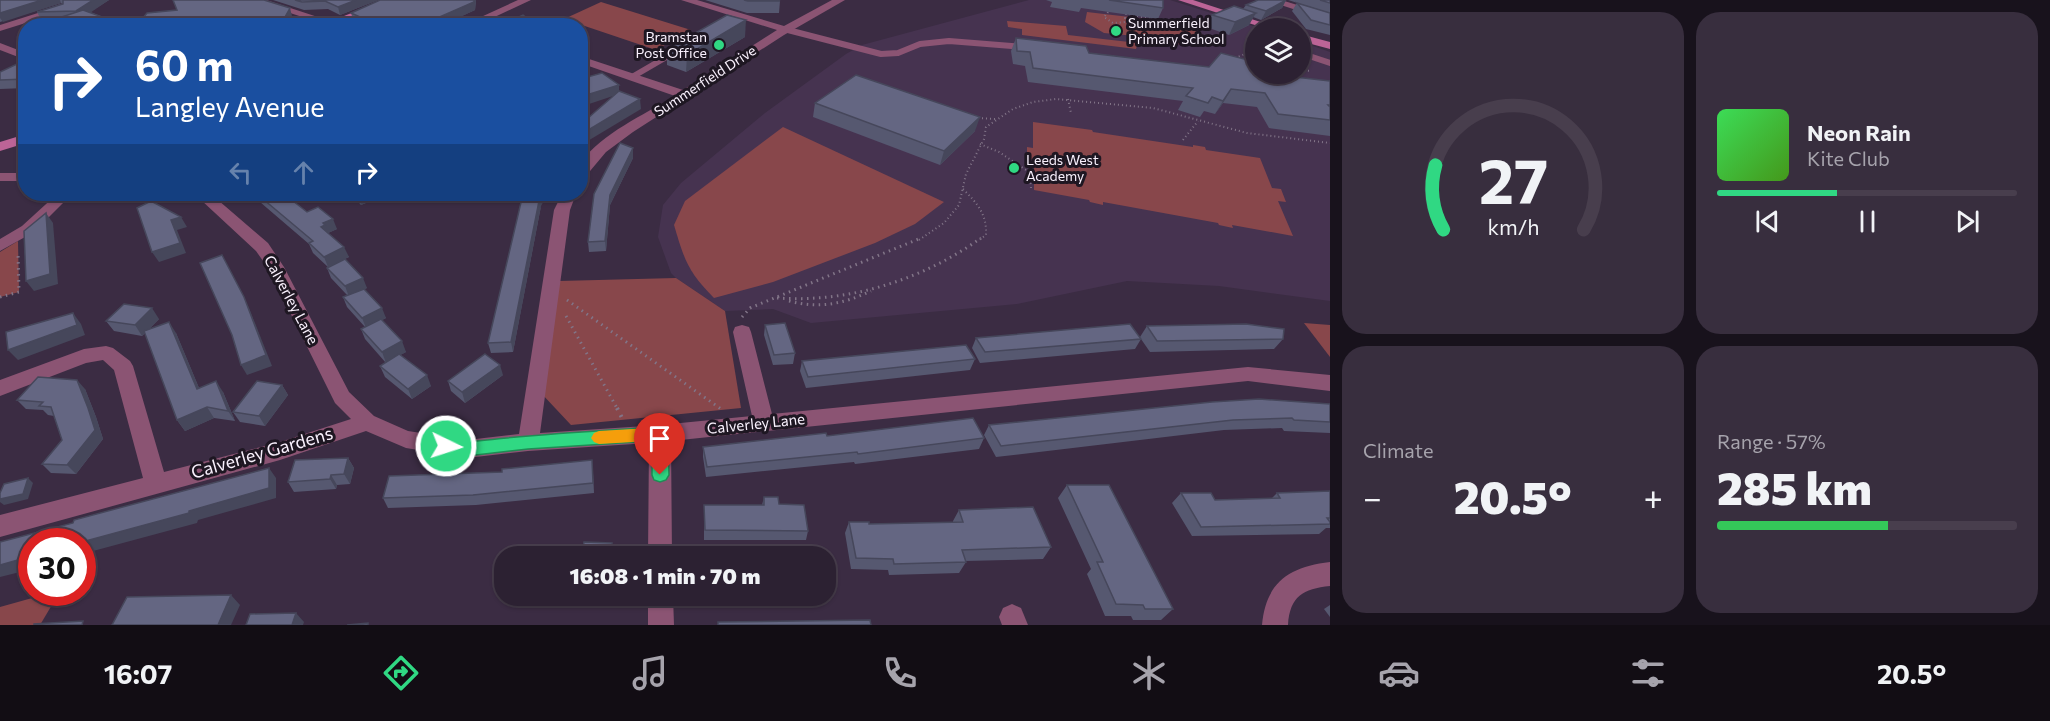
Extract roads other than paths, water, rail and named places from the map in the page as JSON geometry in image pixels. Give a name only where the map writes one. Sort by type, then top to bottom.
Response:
[{"type":"street","points":[[257,0],[310,18]]},
{"type":"street","points":[[344,18],[393,0]]},
{"type":"street","points":[[488,18],[526,0]]},
{"type":"street","points":[[686,0],[732,18],[784,29]]},
{"type":"street","name":"Summerfield Drive","points":[[588,164],[609,144],[784,29],[840,0]]},
{"type":"street","points":[[1183,0],[1245,19]]},
{"type":"street","points":[[1270,0],[1330,18]]},
{"type":"street","points":[[31,18],[62,8]]},
{"type":"street","points":[[0,28],[18,22]]},
{"type":"street","points":[[1311,40],[1330,46]]},
{"type":"street","points":[[0,46],[18,54]]},
{"type":"street","points":[[588,62],[685,95]]},
{"type":"street","points":[[588,70],[597,65]]},
{"type":"street","points":[[0,147],[18,141]]},
{"type":"street","points":[[0,177],[18,177]]},
{"type":"street","points":[[0,246],[28,229],[58,201]]},
{"type":"street","name":"Calverley Lane","points":[[213,201],[262,247],[276,267],[342,397],[368,422],[406,440],[467,449],[528,442],[660,434],[1248,374],[1330,383]]},
{"type":"street","points":[[528,442],[562,210],[566,201]]},
{"type":"street","points":[[742,332],[754,424]]},
{"type":"street","points":[[0,388],[84,356],[106,353],[123,366],[156,483]]},
{"type":"street","name":"Calverley Gardens","points":[[0,526],[280,451],[368,422]]},
{"type":"street","points":[[660,434],[660,546]]},
{"type":"street","points":[[1275,625],[1275,614],[1285,590],[1311,575],[1330,573]]},
{"type":"street","points":[[661,606],[661,625]]},
{"type":"lane","points":[[784,29],[881,54],[898,53],[928,42],[949,41],[1029,47]]},
{"type":"lane","points":[[632,77],[680,49]]},
{"type":"lane","points":[[1311,57],[1330,63]]},
{"type":"place","name":"Summerfield Primary School","points":[[1116,31]]},
{"type":"place","name":"Bramstan Post Office","points":[[719,45]]},
{"type":"place","name":"Leeds West Academy","points":[[1014,168]]}]
